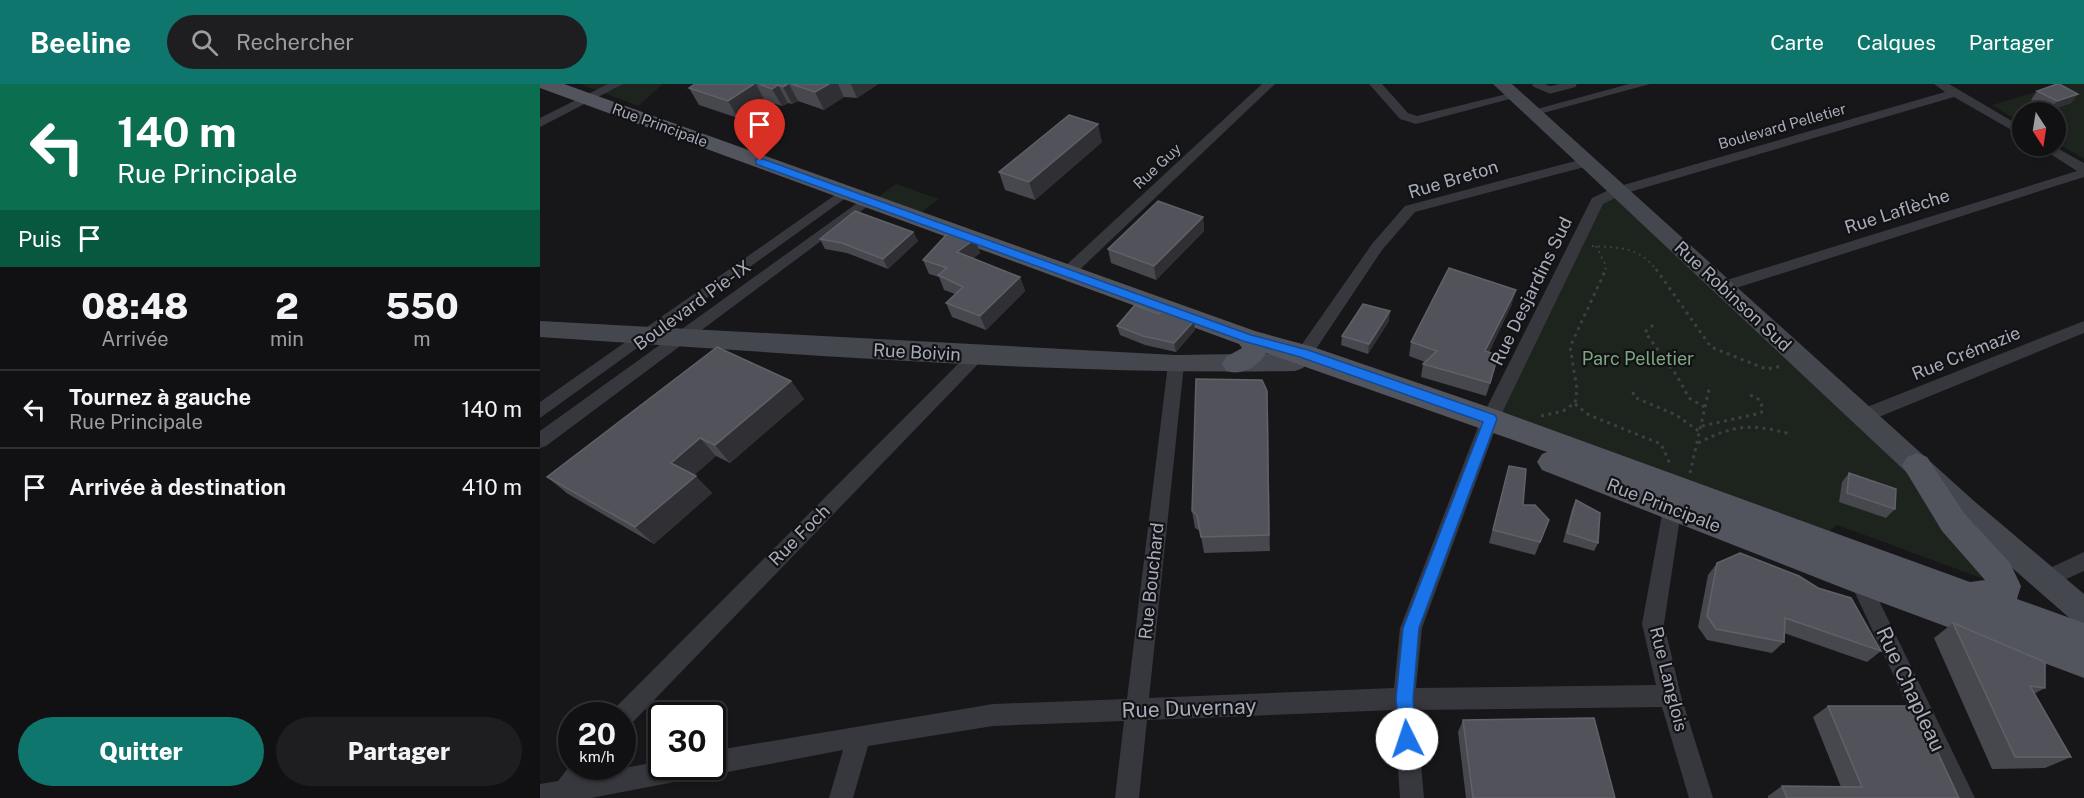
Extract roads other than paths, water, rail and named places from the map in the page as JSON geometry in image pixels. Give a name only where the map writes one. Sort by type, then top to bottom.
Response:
[{"type":"main road","name":"Rue Principale","points":[[546,84],[1248,338],[1487,428],[1673,487],[2084,639]]},
{"type":"main road","points":[[1235,364],[1251,356],[1256,350],[1256,344],[1248,338]]},
{"type":"main road","points":[[1917,465],[1953,522],[1999,573],[2005,586],[2003,593],[1969,596]]},
{"type":"main road","name":"Rue Principale","points":[[1673,487],[1859,580],[2084,662]]},
{"type":"street","points":[[540,123],[617,84]]},
{"type":"street","name":"Rue Guy","points":[[1067,273],[1269,84]]},
{"type":"street","points":[[1375,84],[1404,116],[1416,120],[1508,90]]},
{"type":"street","points":[[1532,112],[1639,84]]},
{"type":"street","points":[[1940,84],[2012,126]]},
{"type":"street","name":"Rue Robinson Sud","points":[[1508,90],[1917,465],[2084,627]]},
{"type":"street","name":"Boulevard Pelletier","points":[[1618,191],[1955,93]]},
{"type":"street","points":[[2060,156],[2084,171]]},
{"type":"street","name":"Rue Breton","points":[[1299,358],[1377,247],[1410,209],[1587,162]]},
{"type":"street","name":"Rue Laflèche","points":[[1722,287],[2084,171]]},
{"type":"street","name":"Rue Desjardins Sud","points":[[1412,798],[1404,699],[1411,628],[1487,428],[1597,201],[1618,191]]},
{"type":"street","name":"Boulevard Pie-IX","points":[[540,411],[845,192]]},
{"type":"street","name":"Boulevard Pie-IX","points":[[542,437],[867,200]]},
{"type":"street","points":[[766,248],[789,257]]},
{"type":"street","name":"Rue Crémazie","points":[[1863,416],[2084,327]]},
{"type":"street","name":"Rue Boivin","points":[[540,329],[977,355],[1176,364],[1235,364],[1299,358]]},
{"type":"street","name":"Rue Foch","points":[[636,703],[977,355]]},
{"type":"street","name":"Rue Bouchard","points":[[1127,798],[1176,364]]},
{"type":"street","name":"Rue Langlois","points":[[1673,487],[1653,624],[1670,696],[1701,798]]},
{"type":"street","name":"Rue Robinson Sud","points":[[1964,509],[2084,612]]},
{"type":"street","points":[[2044,580],[2084,561]]},
{"type":"street","name":"Rue Chapleau","points":[[1859,580],[1963,798]]},
{"type":"street","name":"Rue Duvernay","points":[[726,760],[859,736],[993,716],[1404,699],[1670,696]]},
{"type":"street","points":[[841,798],[859,736]]},
{"type":"street","points":[[540,795],[563,794],[648,776]]},
{"type":"street","points":[[563,794],[574,780]]},
{"type":"lane","points":[[1536,84],[1550,90],[1574,84]]},
{"type":"park label","name":"Parc Pelletier","points":[[1638,358]]}]
